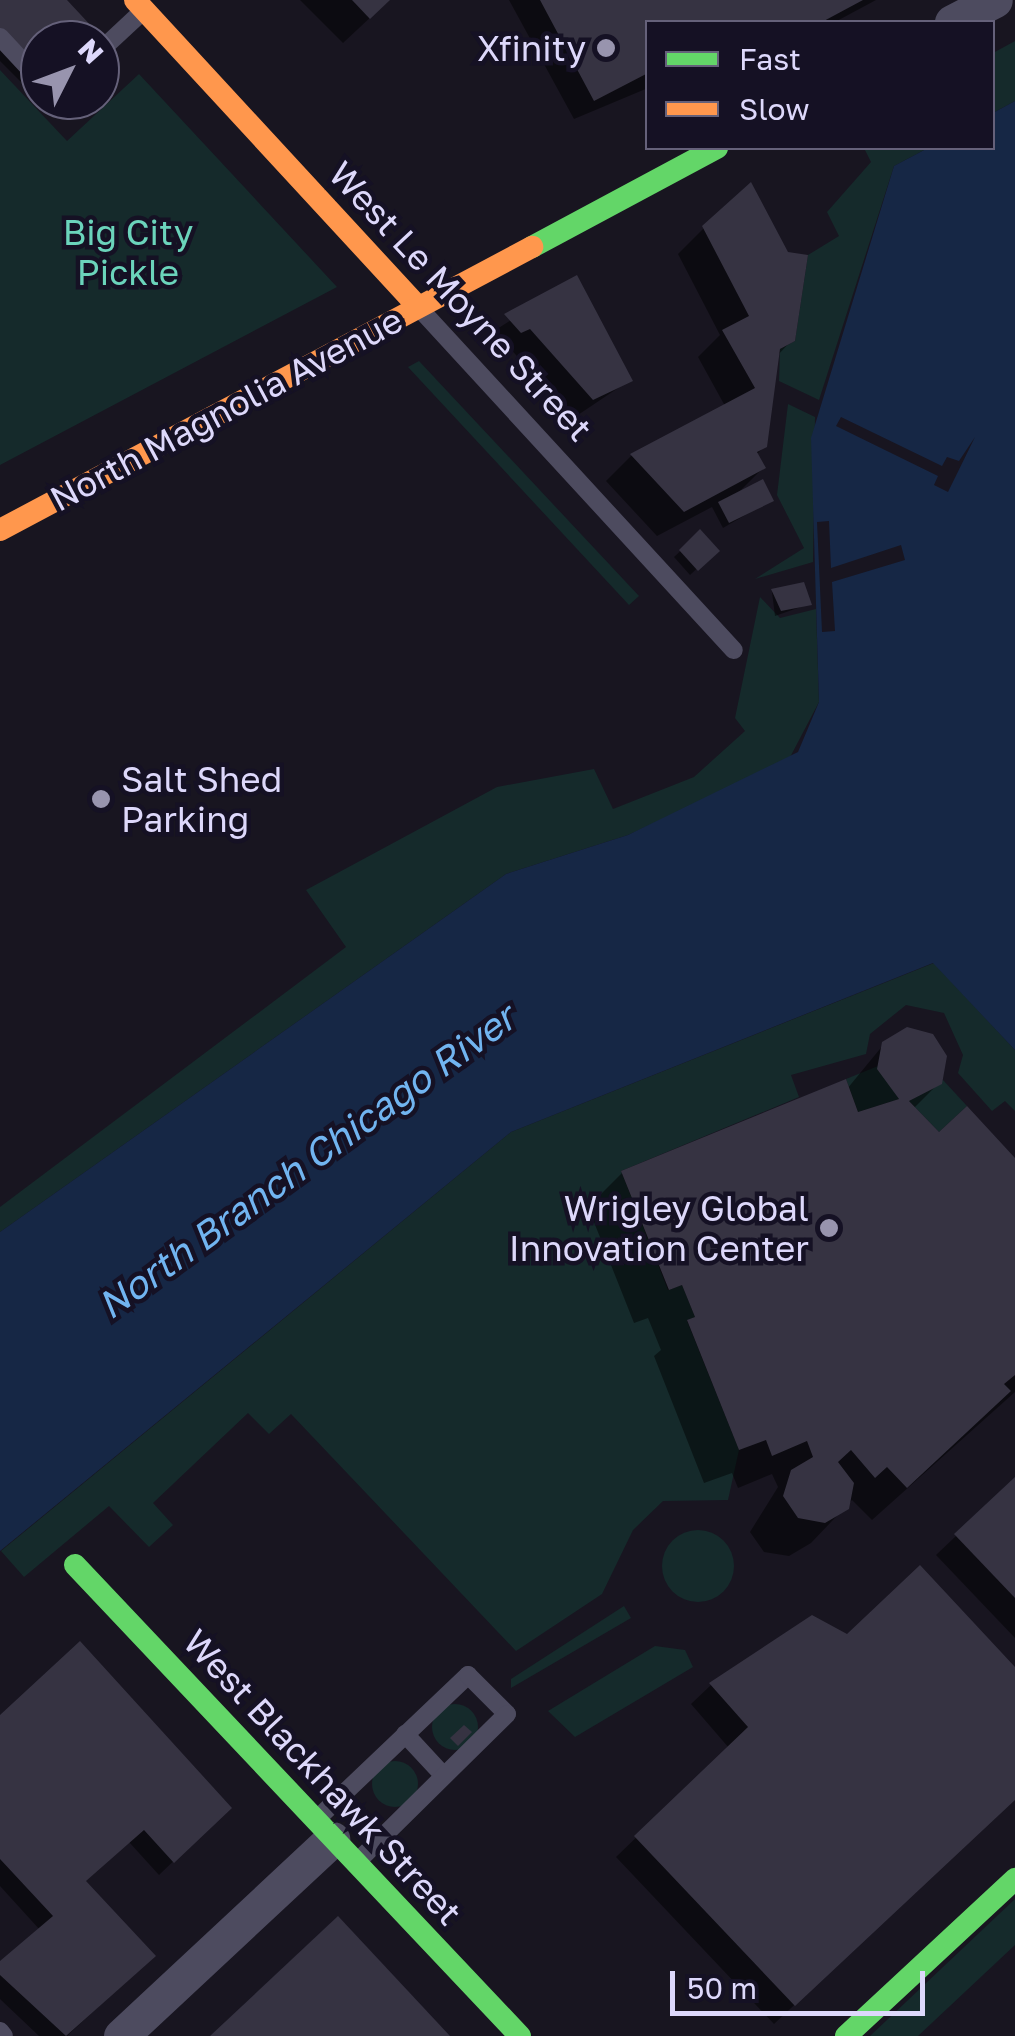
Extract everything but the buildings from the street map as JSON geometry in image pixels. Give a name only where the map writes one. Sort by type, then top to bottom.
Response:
[{"type":"street","points":[[956,20],[995,0]]},
{"type":"street","name":"West Le Moyne Street","points":[[139,5],[417,306]]},
{"type":"street","name":"North Magnolia Avenue","points":[[0,530],[713,150]]},
{"type":"street","name":"West Blackhawk Street","points":[[75,1565],[520,2036]]},
{"type":"street","points":[[121,2036],[334,1841]]},
{"type":"street","points":[[858,2032],[1015,1878]]},
{"type":"lane","points":[[120,27],[139,5]]},
{"type":"lane","points":[[0,38],[20,59]]},
{"type":"lane","name":"West Le Moyne Street","points":[[417,306],[734,650]]},
{"type":"lane","points":[[468,1676],[507,1714],[444,1776],[334,1841],[405,1734],[468,1676]]},
{"type":"lane","points":[[405,1734],[444,1776]]},
{"type":"green space","points":[[1015,41],[1015,101],[995,112],[995,52]]},
{"type":"green space","name":"Big City Pickle","points":[[0,70],[20,91],[20,120],[47,120],[67,141],[90,120],[120,120],[120,92],[139,74],[337,287],[0,465]]},
{"type":"green space","points":[[865,150],[924,150],[894,166],[819,400],[779,381],[780,349],[795,341],[808,255],[839,236],[827,212],[871,162]]},
{"type":"green space","points":[[419,361],[639,596],[629,605],[408,367]]},
{"type":"green space","points":[[788,404],[815,417],[813,562],[755,579],[804,548],[777,495]]},
{"type":"green space","points":[[760,597],[780,618],[816,609],[819,702],[787,763],[628,835],[506,874],[0,1232],[0,1207],[346,947],[306,890],[497,787],[594,769],[613,809],[694,777],[745,731],[735,718]]},
{"type":"green space","points":[[934,963],[1015,1050],[1015,1111],[1005,1101],[992,1111],[958,1073],[963,1055],[944,1013],[906,1005],[870,1034],[866,1054],[791,1075],[799,1097],[621,1171],[668,1290],[682,1285],[695,1317],[687,1321],[739,1450],[728,1500],[663,1501],[633,1530],[602,1594],[516,1651],[291,1414],[269,1434],[248,1413],[153,1503],[173,1525],[149,1547],[109,1506],[24,1577],[1,1551],[511,1132]]},
{"type":"green space","points":[[878,1066],[899,1099],[858,1112],[846,1079]]},
{"type":"green space","points":[[943,1080],[967,1106],[939,1132],[909,1101]]},
{"type":"green space","points":[[698,1530],[723,1541],[734,1566],[723,1591],[698,1602],[673,1591],[662,1566],[673,1541]]},
{"type":"green space","points":[[624,1606],[631,1618],[511,1688],[511,1679]]},
{"type":"green space","points":[[655,1646],[685,1650],[693,1667],[575,1737],[548,1711]]},
{"type":"green space","points":[[455,1704],[472,1710],[478,1727],[472,1744],[455,1750],[438,1744],[432,1727],[438,1710]]},
{"type":"green space","points":[[395,1761],[411,1768],[418,1784],[411,1800],[395,1807],[379,1800],[372,1784],[379,1768]]},
{"type":"green space","points":[[1015,1899],[1015,1945],[918,2036],[870,2036]]},
{"type":"water","name":"North Branch Chicago River","points":[[1015,101],[1015,1050],[933,963],[511,1132],[0,1551],[0,1232],[506,874],[628,835],[798,752],[819,702],[811,438],[894,166],[924,150],[995,150],[995,112]]},
{"type":"pier","points":[[841,417],[942,466],[947,457],[959,461],[975,437],[948,492],[934,485],[938,476],[836,426]]},
{"type":"pier","points":[[829,521],[831,568],[901,545],[905,560],[832,582],[835,631],[822,632],[817,522]]},
{"type":"traffic: fast","points":[[532,247],[713,150]]},
{"type":"traffic: fast","points":[[75,1565],[520,2036]]},
{"type":"traffic: fast","points":[[846,2036],[1015,1879]]},
{"type":"traffic: slow","points":[[135,0],[417,306]]},
{"type":"traffic: slow","points":[[0,530],[532,247]]},
{"type":"place","name":"Xfinity","points":[[606,48]]},
{"type":"place","name":"Salt Shed Parking","points":[[101,799]]},
{"type":"place","name":"Wrigley Global Innovation Center","points":[[829,1228]]}]
